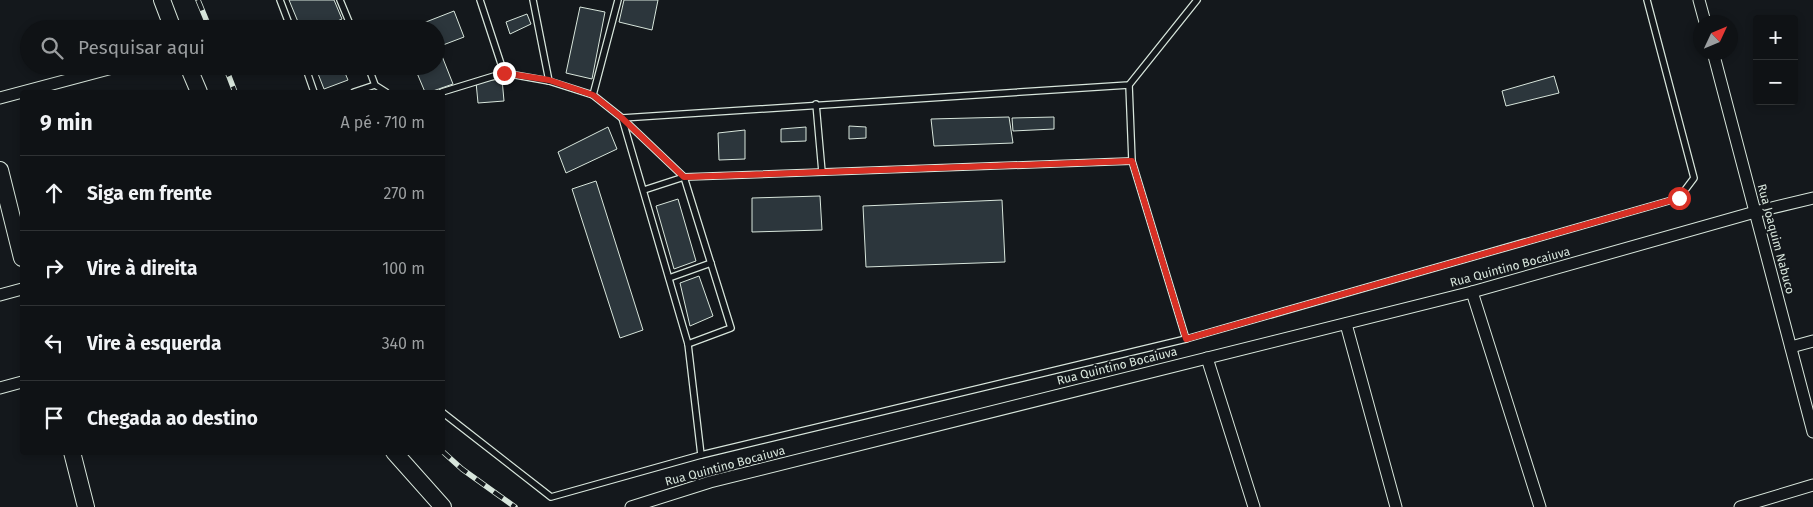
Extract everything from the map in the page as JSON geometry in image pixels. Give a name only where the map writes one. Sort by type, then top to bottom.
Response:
[{"type":"main road","points":[[162,0],[170,20]]},
{"type":"main road","points":[[192,75],[198,90]]},
{"type":"main road","points":[[0,170],[20,250]]},
{"type":"main road","points":[[73,455],[86,507]]},
{"type":"main road","points":[[397,455],[442,507]]},
{"type":"street","points":[[1699,0],[1703,15]]},
{"type":"street","name":"Rua Joaquim Nabuco","points":[[1714,60],[1813,432]]},
{"type":"street","points":[[30,90],[86,75]]},
{"type":"street","points":[[0,98],[20,93]]},
{"type":"street","name":"Rua Quintino Bocaiuva","points":[[631,507],[710,482],[1472,292],[1755,212],[1813,198]]},
{"type":"street","points":[[0,295],[20,290]]},
{"type":"street","points":[[1472,292],[1540,507]]},
{"type":"street","points":[[1346,324],[1396,507]]},
{"type":"street","points":[[1790,347],[1813,341]]},
{"type":"street","points":[[1207,358],[1254,507]]},
{"type":"street","points":[[0,388],[20,383]]},
{"type":"street","points":[[1740,507],[1813,485]]},
{"type":"lane","points":[[280,0],[288,20]]},
{"type":"lane","points":[[340,0],[348,20]]},
{"type":"lane","points":[[480,0],[504,73]]},
{"type":"lane","points":[[533,0],[549,80]]},
{"type":"lane","points":[[593,95],[618,0]]},
{"type":"lane","points":[[1186,339],[1132,161],[1129,85],[1197,0]]},
{"type":"lane","points":[[445,414],[551,497],[701,455],[1186,339],[1679,198],[1694,178],[1647,0]]},
{"type":"lane","points":[[445,91],[504,73],[549,80],[593,95],[622,118],[684,177],[731,328],[688,344]]},
{"type":"lane","points":[[308,75],[313,90]]},
{"type":"lane","points":[[372,75],[376,85],[383,90]]},
{"type":"lane","points":[[360,90],[376,85]]},
{"type":"lane","points":[[622,118],[1129,85]]},
{"type":"lane","points":[[816,104],[822,172]]},
{"type":"lane","points":[[622,118],[688,344],[701,455]]},
{"type":"lane","points":[[644,190],[684,177],[1132,161]]},
{"type":"lane","points":[[669,278],[711,263]]},
{"type":"building","points":[[289,0],[334,0],[342,19],[340,20],[297,20]]},
{"type":"building","points":[[624,0],[658,0],[652,30],[619,22]]},
{"type":"building","points":[[580,7],[605,12],[592,79],[566,73]]},
{"type":"building","points":[[454,11],[464,37],[445,44],[445,20],[431,20]]},
{"type":"building","points":[[527,14],[531,24],[510,34],[506,22]]},
{"type":"building","points":[[445,64],[453,84],[436,90],[424,90],[418,75],[445,75]]},
{"type":"building","points":[[319,75],[346,75],[348,80],[324,89]]},
{"type":"building","points":[[1554,76],[1559,93],[1506,106],[1502,91]]},
{"type":"building","points":[[502,79],[504,101],[478,103],[476,82]]},
{"type":"building","points":[[1009,117],[1013,143],[934,146],[931,119]]},
{"type":"building","points":[[1054,117],[1054,129],[1013,131],[1012,118]]},
{"type":"building","points":[[849,126],[866,127],[866,138],[849,139]]},
{"type":"building","points":[[608,127],[617,149],[566,173],[558,152]]},
{"type":"building","points":[[806,127],[806,141],[781,142],[781,129]]},
{"type":"building","points":[[745,130],[745,159],[719,160],[718,133]]},
{"type":"building","points":[[596,181],[643,330],[620,338],[572,189]]},
{"type":"building","points":[[820,196],[822,230],[752,232],[752,198]]},
{"type":"building","points":[[678,199],[696,261],[674,269],[656,206]]},
{"type":"building","points":[[1002,200],[1005,262],[866,267],[863,206]]},
{"type":"building","points":[[699,276],[713,316],[690,326],[680,283]]},
{"type":"railway","points":[[198,0],[206,20]]},
{"type":"railway","points":[[228,75],[234,90]]},
{"type":"railway","points":[[445,454],[462,469],[515,507]]},
{"type":"route","points":[[504,73],[549,80],[593,95],[622,118],[684,177],[1132,161],[1186,339],[1679,198]]}]
